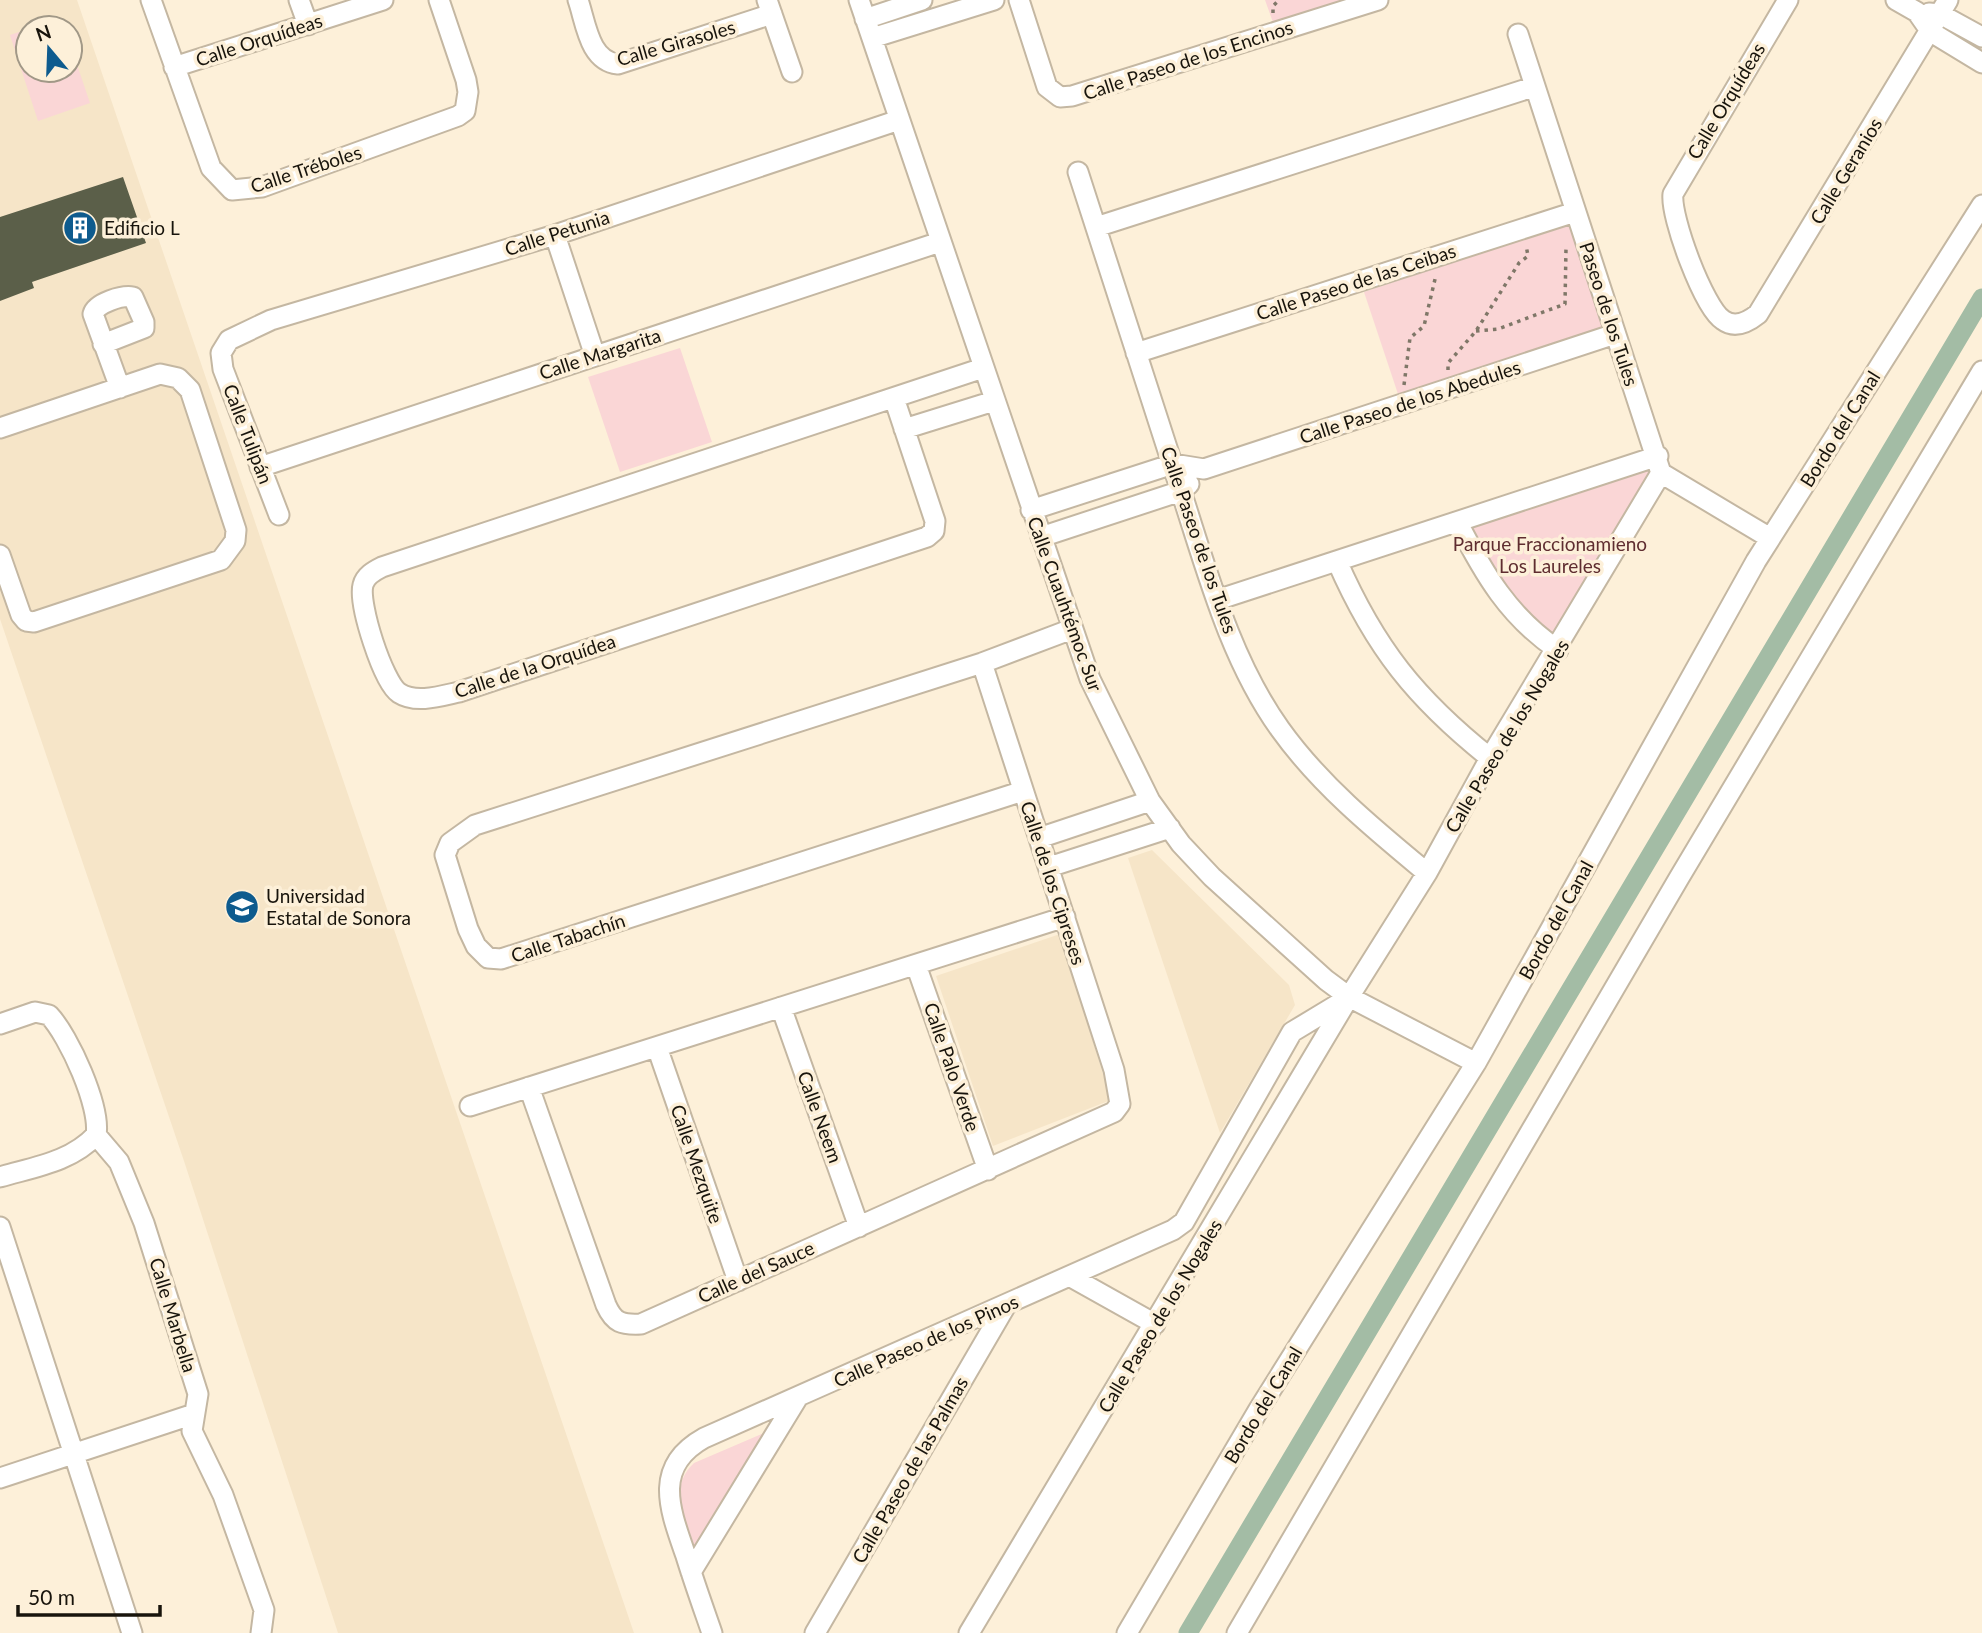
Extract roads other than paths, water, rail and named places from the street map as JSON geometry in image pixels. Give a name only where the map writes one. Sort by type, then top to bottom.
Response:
[{"type":"street","name":"Calle Tréboles","points":[[151,0],[211,168],[232,190],[262,187],[458,116],[465,111],[468,92],[466,80],[439,0]]},
{"type":"street","points":[[299,0],[307,25]]},
{"type":"street","name":"Calle Orquídeas","points":[[174,67],[383,0]]},
{"type":"street","name":"Calle Girasoles","points":[[578,0],[598,54],[607,63],[618,64],[770,7]]},
{"type":"street","points":[[862,9],[922,0]]},
{"type":"street","points":[[872,38],[993,0]]},
{"type":"street","name":"Calle Paseo de los Encinos","points":[[1019,0],[1047,87],[1060,97],[1072,96],[1378,0]]},
{"type":"street","name":"Calle Orquídeas","points":[[1747,322],[1735,324],[1723,321],[1711,308],[1685,250],[1671,205],[1677,182],[1788,0]]},
{"type":"street","points":[[1896,0],[1917,12],[1940,15],[1982,37]]},
{"type":"street","points":[[770,7],[792,72]]},
{"type":"street","name":"Calle Cuauhtémoc Sur","points":[[862,9],[1090,679],[1150,801],[1212,877],[1326,980],[1349,997],[1476,1063]]},
{"type":"street","points":[[1940,15],[1982,63]]},
{"type":"street","name":"Calle Geranios","points":[[1747,322],[1758,314],[1774,290],[1940,15]]},
{"type":"street","name":"Paseo de los Tules","points":[[1518,34],[1567,215],[1615,334],[1660,464]]},
{"type":"street","points":[[1096,228],[1532,87]]},
{"type":"street","name":"Calle Petunia","points":[[221,353],[229,340],[271,320],[555,235],[899,120]]},
{"type":"street","name":"Calle Paseo de los Tules","points":[[1078,172],[1217,600],[1252,680],[1279,729],[1347,804],[1427,873]]},
{"type":"street","name":"Bordo del Canal","points":[[1127,1633],[1259,1409],[1476,1063],[1770,538],[1982,205]]},
{"type":"street","name":"Calle Paseo de las Ceibas","points":[[1136,353],[1567,215]]},
{"type":"street","points":[[555,235],[595,356]]},
{"type":"street","name":"Calle Margarita","points":[[260,467],[940,242]]},
{"type":"street","name":"Calle Paseo de los Abedules","points":[[1041,537],[1181,492],[1204,469],[1615,334]]},
{"type":"street","points":[[103,344],[120,388]]},
{"type":"street","name":"Calle Tulipán","points":[[221,353],[229,387],[279,515]]},
{"type":"street","name":"Calle de la Orquídea","points":[[894,398],[935,522],[934,531],[927,537],[459,692],[416,698],[400,694],[390,683],[380,660],[363,599],[362,587],[374,571],[983,368]]},
{"type":"street","points":[[1237,1633],[1671,890],[1982,371]]},
{"type":"street","points":[[0,428],[160,374],[178,377],[190,390],[234,520],[235,541],[221,560],[34,622],[26,621],[21,615],[0,555]]},
{"type":"street","points":[[904,429],[994,401]]},
{"type":"street","name":"Calle Paseo de los Abedules","points":[[1031,510],[1172,464],[1204,469]]},
{"type":"street","points":[[1217,600],[1458,523],[1660,464],[1770,538]]},
{"type":"street","name":"Calle Paseo de los Nogales","points":[[969,1633],[1349,997],[1427,873],[1490,758],[1558,650],[1660,464]]},
{"type":"street","points":[[1458,523],[1498,594],[1520,620],[1558,650]]},
{"type":"street","points":[[1337,561],[1370,628],[1397,668],[1434,710],[1490,758]]},
{"type":"street","points":[[982,663],[1072,629]]},
{"type":"street","name":"Calle Tabachín","points":[[982,663],[474,825],[450,843],[445,855],[468,929],[476,946],[488,958],[501,959],[1023,791]]},
{"type":"street","name":"Calle de los Cipreses","points":[[982,663],[1114,1070],[1120,1104]]},
{"type":"street","points":[[1039,838],[1150,801]]},
{"type":"street","points":[[1049,867],[1170,828]]},
{"type":"street","points":[[470,1106],[1065,917]]},
{"type":"street","name":"Calle Palo Verde","points":[[916,965],[988,1170]]},
{"type":"street","name":"Calle Paseo de los Nogales","points":[[1184,1222],[1292,1032],[1349,997]]},
{"type":"street","name":"Calle Neem","points":[[781,1007],[859,1227]]},
{"type":"street","points":[[0,1024],[43,1012],[55,1021],[94,1100],[98,1121],[96,1135],[85,1147],[66,1158],[0,1177]]},
{"type":"street","name":"Calle Mezquite","points":[[657,1047],[738,1280]]},
{"type":"street","name":"Calle del Sauce","points":[[529,1087],[611,1318],[619,1324],[641,1324],[1096,1122],[1114,1112],[1120,1104]]},
{"type":"street","name":"Calle Marbella","points":[[96,1135],[119,1162],[144,1223],[198,1394],[192,1431],[223,1495],[264,1610],[261,1633]]},
{"type":"street","points":[[1184,1222],[1208,1236]]},
{"type":"street","name":"Calle Paseo de los Pinos","points":[[691,1572],[668,1503],[674,1467],[682,1454],[704,1438],[1005,1307],[1184,1222]]},
{"type":"street","points":[[0,1227],[132,1633]]},
{"type":"street","points":[[1071,1277],[1155,1325]]},
{"type":"street","name":"Calle Paseo de las Palmas","points":[[815,1633],[1005,1307]]},
{"type":"street","points":[[712,1633],[691,1572],[798,1397]]},
{"type":"street","points":[[0,1478],[194,1414]]},
{"type":"waterway","points":[[1188,1633],[1982,298]]},
{"type":"place","name":"Edificio L","points":[[80,228]]},
{"type":"place","name":"Universidad Estatal de Sonora","points":[[242,907]]},
{"type":"park label","name":"Parque Fraccionamieno Los Laureles","points":[[1550,555]]}]
